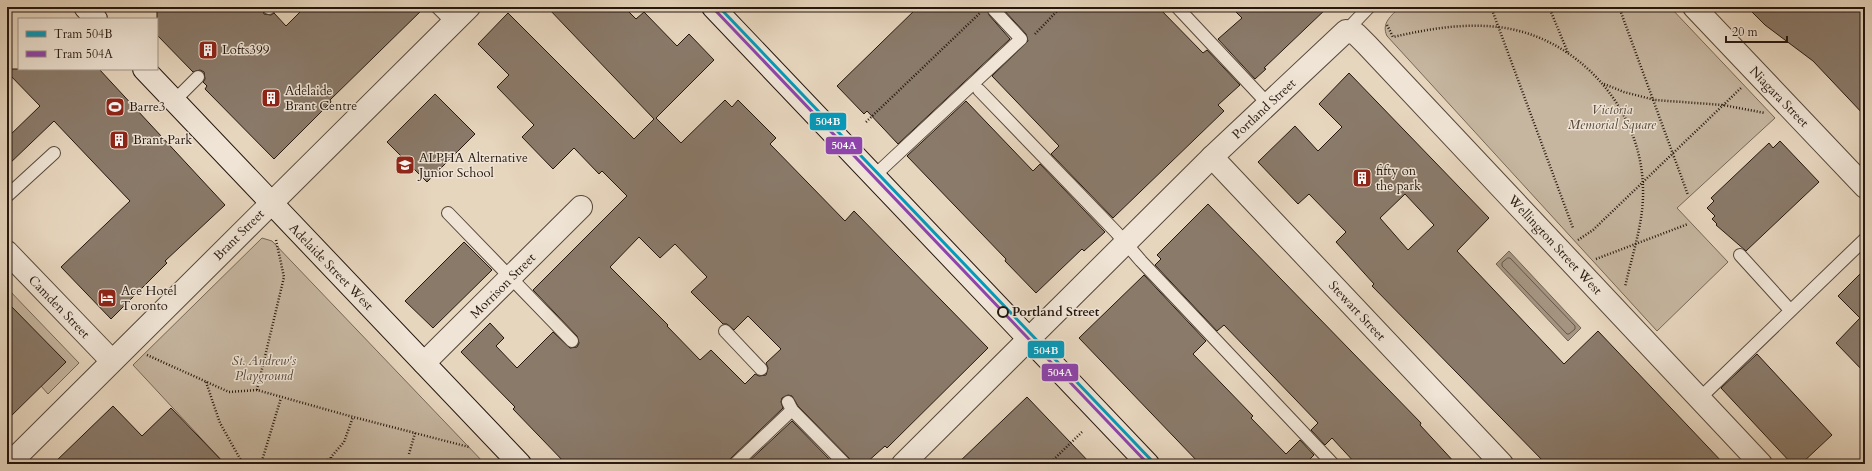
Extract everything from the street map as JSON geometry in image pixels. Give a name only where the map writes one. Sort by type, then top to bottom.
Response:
[{"type":"street","points":[[85,7],[95,18]]},
{"type":"street","name":"Brant Street","points":[[9,464],[469,7]]},
{"type":"street","points":[[713,7],[873,177],[1029,338],[1148,464]]},
{"type":"street","name":"Niagara Street","points":[[1694,7],[1865,187]]},
{"type":"street","name":"Portland Street","points":[[903,464],[1212,157],[1346,31]]},
{"type":"street","name":"Wellington Street West","points":[[1346,31],[1356,34],[1761,464]]},
{"type":"street","name":"Adelaide Street West","points":[[145,70],[520,464]]},
{"type":"street","name":"Stewart Street","points":[[1212,157],[1502,464]]},
{"type":"street","name":"Morrison Street","points":[[424,364],[581,207]]},
{"type":"street","name":"Camden Street","points":[[7,252],[112,361]]},
{"type":"lane","points":[[437,7],[453,23]]},
{"type":"lane","points":[[1177,7],[1268,104]]},
{"type":"lane","name":"Portland Street","points":[[1346,31],[1369,7]]},
{"type":"lane","points":[[873,177],[1021,39],[994,10]]},
{"type":"lane","points":[[174,101],[198,77]]},
{"type":"lane","points":[[979,90],[1126,243],[1141,261],[1333,464]]},
{"type":"lane","points":[[7,196],[54,153]]},
{"type":"lane","points":[[448,213],[512,277],[572,341]]},
{"type":"lane","points":[[1699,399],[1865,239]]},
{"type":"lane","points":[[1740,255],[1790,310]]},
{"type":"lane","points":[[725,331],[761,369]]},
{"type":"lane","points":[[735,464],[790,406],[845,464]]},
{"type":"path","points":[[293,10],[297,7]]},
{"type":"path","points":[[1491,7],[1574,228]]},
{"type":"path","points":[[1549,7],[1568,54]]},
{"type":"path","points":[[1620,7],[1688,194]]},
{"type":"path","points":[[866,122],[981,12]]},
{"type":"path","points":[[1387,25],[1393,37],[1441,27],[1499,27],[1538,39],[1568,54],[1604,83],[1630,94],[1655,100],[1723,106],[1767,114]]},
{"type":"path","points":[[1604,83],[1619,106],[1634,138],[1640,157],[1643,182],[1642,210],[1624,291]]},
{"type":"path","points":[[1563,253],[1576,241],[1593,230],[1743,86]]},
{"type":"path","points":[[1594,260],[1688,224]]},
{"type":"path","points":[[257,390],[284,277],[276,240]]},
{"type":"path","points":[[140,352],[229,392],[257,390],[281,398],[469,447]]},
{"type":"path","points":[[206,381],[220,423],[244,464]]},
{"type":"path","points":[[261,464],[281,398]]},
{"type":"path","points":[[323,464],[344,442],[353,417]]},
{"type":"path","points":[[1049,464],[1082,432]]},
{"type":"path","points":[[409,454],[415,433]]},
{"type":"path","points":[[331,457],[331,464]]},
{"type":"green space","name":"Victoria Memorial Square","points":[[1400,7],[1670,7],[1775,118],[1677,208],[1728,262],[1657,331],[1387,36],[1385,31],[1386,23]]},
{"type":"green space","name":"St. Andrew's Playground","points":[[262,238],[272,241],[485,464],[225,464],[133,365]]},
{"type":"green space","points":[[7,288],[79,363],[48,394],[41,386],[7,302]]},
{"type":"water","points":[[1509,251],[1581,328],[1568,341],[1496,264]]},
{"type":"building","points":[[157,7],[262,7],[264,14],[271,15],[274,13],[286,26],[305,7],[425,7],[330,100],[331,102],[274,159],[205,89],[207,86],[203,82],[205,79],[204,72],[200,70],[193,72],[158,36]]},
{"type":"building","points":[[547,7],[624,7],[636,19],[644,12],[677,46],[689,34],[714,60],[656,118],[681,143],[725,100],[732,107],[738,100],[776,138],[770,144],[845,221],[854,211],[988,348],[887,448],[885,446],[865,464],[852,464],[850,459],[798,406],[792,396],[788,395],[782,398],[781,402],[783,408],[730,459],[728,464],[566,464],[513,409],[515,407],[461,352],[490,323],[504,338],[496,346],[517,368],[553,332],[570,348],[577,347],[579,343],[577,336],[533,290],[627,196],[602,171],[599,174],[574,148],[553,169],[522,137],[534,125],[497,87],[509,75],[478,44],[508,13],[634,139],[654,119]],"holes":[[[639,237],[660,258],[675,244],[707,277],[691,292],[723,324],[727,324],[734,330],[748,316],[781,349],[766,363],[768,368],[766,375],[759,376],[755,374],[745,384],[711,350],[700,360],[667,326],[668,325],[610,267]]]},
{"type":"building","points":[[918,7],[987,7],[989,15],[1010,39],[898,144],[867,111],[864,114],[837,86]]},
{"type":"building","points":[[1001,7],[1158,7],[1203,53],[1207,50],[1240,85],[1218,105],[1224,111],[1113,218],[1051,154],[1059,146],[992,76],[1028,41],[1026,34]]},
{"type":"building","points":[[1231,7],[1328,7],[1264,68],[1266,69],[1255,79],[1218,39],[1242,18]]},
{"type":"building","points":[[1747,7],[1865,7],[1865,116],[1813,61],[1765,25]]},
{"type":"building","name":"Brant Park","points":[[7,69],[100,70],[225,205],[165,261],[167,263],[111,319],[61,267],[130,201],[54,121],[7,166],[7,138],[40,106],[7,72]]},
{"type":"building","points":[[1349,73],[1489,218],[1457,251],[1564,364],[1598,331],[1724,464],[1546,464],[1372,286],[1374,284],[1336,242],[1346,232],[1309,194],[1298,204],[1258,162],[1295,126],[1318,151],[1342,127],[1319,104]],"holes":[[[1405,194],[1434,225],[1408,250],[1380,218]]]},
{"type":"building","points":[[435,94],[475,134],[427,182],[387,142]]},
{"type":"building","points":[[966,101],[1033,171],[1040,164],[1105,232],[1084,251],[1082,249],[1036,293],[1005,261],[1006,259],[907,156]]},
{"type":"building","points":[[1780,141],[1819,182],[1746,251],[1716,225],[1717,224],[1712,219],[1715,216],[1707,208],[1714,201],[1711,198],[1769,143],[1773,148]]},
{"type":"building","points":[[1208,204],[1421,423],[1420,425],[1456,464],[1356,464],[1332,438],[1325,445],[1311,430],[1318,423],[1224,325],[1217,331],[1155,265],[1161,259],[1157,255]]},
{"type":"building","points":[[464,242],[492,270],[433,328],[405,301]]},
{"type":"building","points":[[1865,269],[1865,373],[1836,343],[1860,318],[1838,296]]},
{"type":"building","points":[[1144,275],[1206,341],[1193,354],[1253,416],[1251,418],[1286,454],[1300,440],[1314,455],[1305,464],[1200,464],[1079,338]]},
{"type":"building","points":[[7,302],[66,362],[7,420]]},
{"type":"building","points":[[1757,354],[1832,435],[1801,464],[1792,464],[1721,388]]},
{"type":"building","points":[[1027,397],[1091,464],[957,464]]},
{"type":"building","points":[[113,406],[142,436],[171,408],[225,464],[53,464]]},
{"type":"building","points":[[792,421],[834,464],[746,464]]},
{"type":"tram line","name":"504B","points":[[719,7],[1155,464]]},
{"type":"tram line","name":"504A","points":[[715,10],[1148,464]]},
{"type":"place","name":"Lofts399","points":[[208,50]]},
{"type":"place","name":"Adelaide Brant Centre","points":[[271,98]]},
{"type":"place","name":"Barre3","points":[[115,107]]},
{"type":"place","name":"Brant Park","points":[[119,140]]},
{"type":"place","name":"ALPHA Alternative Junior School","points":[[405,165]]},
{"type":"place","name":"fifty on the park","points":[[1362,178]]},
{"type":"place","name":"Ace Hotel Toronto","points":[[107,298]]},
{"type":"place","name":"Portland Street","points":[[1003,312]]}]
